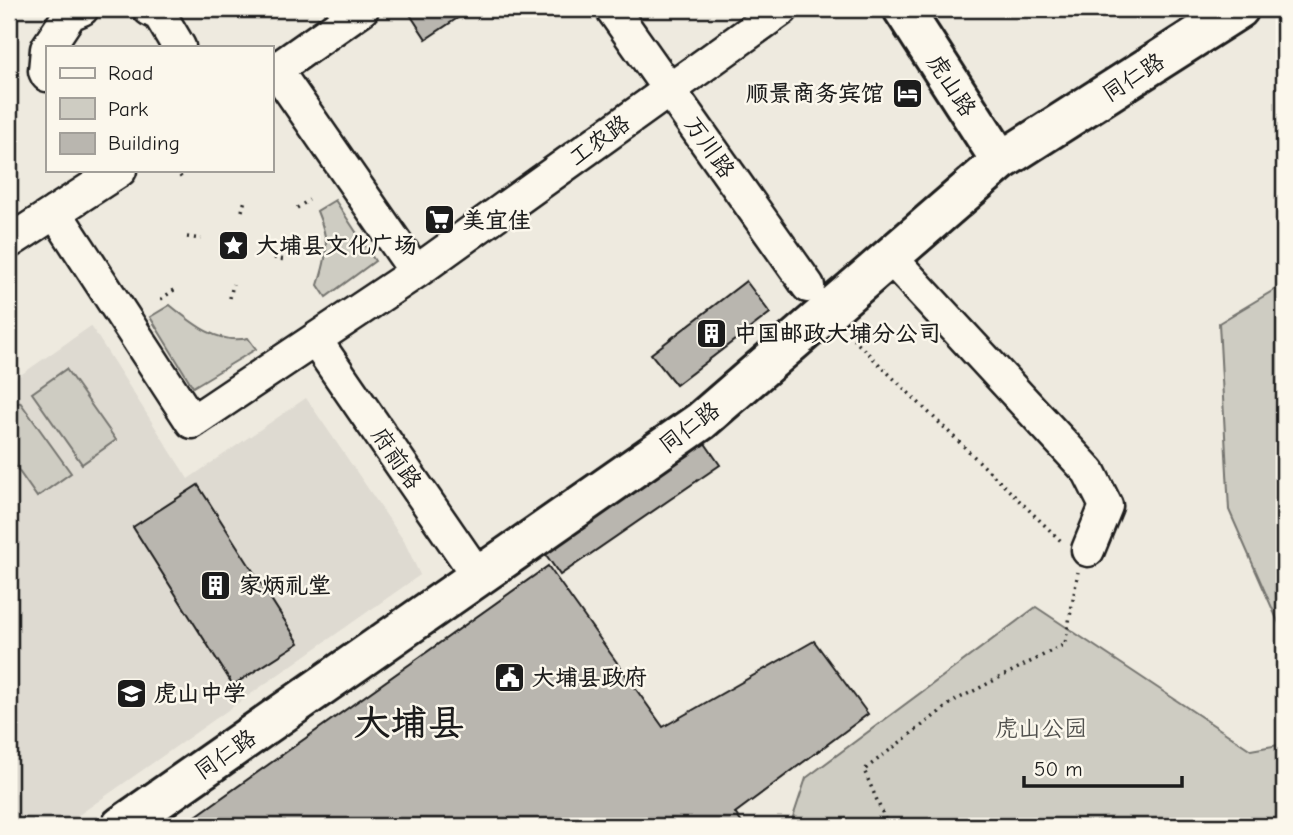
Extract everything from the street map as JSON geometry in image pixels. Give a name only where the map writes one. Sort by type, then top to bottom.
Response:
[{"type":"main road","name":"虎山路","points":[[903,9],[1001,161]]},
{"type":"main road","name":"同仁路","points":[[121,826],[701,421],[1001,161],[1239,9]]},
{"type":"street","points":[[48,46],[70,15],[82,9]]},
{"type":"street","points":[[149,9],[160,15],[178,46]]},
{"type":"street","points":[[362,9],[274,71],[416,272]]},
{"type":"street","name":"万川路","points":[[612,9],[808,286]]},
{"type":"street","name":"工农路","points":[[55,212],[192,422],[416,272],[782,9]]},
{"type":"street","points":[[9,242],[112,172]]},
{"type":"street","points":[[902,270],[1089,472],[1106,506],[1079,557]]},
{"type":"street","name":"府前路","points":[[316,341],[478,576]]},
{"type":"path","points":[[177,172],[183,180]]},
{"type":"path","points":[[242,211],[245,200]]},
{"type":"path","points":[[297,208],[309,200]]},
{"type":"path","points":[[187,237],[201,239]]},
{"type":"path","points":[[274,258],[286,260]]},
{"type":"path","points":[[230,298],[233,284]]},
{"type":"path","points":[[161,299],[177,288]]},
{"type":"path","points":[[847,333],[1079,557],[1065,644],[954,701],[864,770],[888,826]]},
{"type":"shaded area","name":"虎山中学","points":[[91,326],[188,479],[306,398],[404,541],[420,575],[63,826],[9,826],[9,383]]},
{"type":"green space","points":[[335,200],[375,261],[326,297],[318,285],[324,265],[326,240],[317,211]]},
{"type":"green space","points":[[1284,284],[1284,635],[1229,510],[1219,323]]},
{"type":"green space","points":[[170,305],[206,331],[226,338],[248,338],[256,349],[193,387],[150,317]]},
{"type":"green space","points":[[66,369],[116,440],[82,464],[32,393]]},
{"type":"green space","points":[[20,402],[71,473],[37,497],[9,457],[9,410]]},
{"type":"green space","name":"虎山公园","points":[[1036,607],[1251,750],[1284,744],[1284,826],[790,826],[806,778]]},
{"type":"building","points":[[471,9],[426,39],[407,10]]},
{"type":"building","name":"中国邮政大埔分公司","points":[[746,281],[770,313],[676,385],[651,354]]},
{"type":"building","points":[[702,439],[720,465],[560,575],[542,549]]},
{"type":"building","name":"家炳礼堂","points":[[198,485],[299,643],[233,685],[133,527]]},
{"type":"building","name":"大埔县政府","points":[[548,566],[663,727],[814,641],[868,714],[735,813],[744,826],[182,826]]},
{"type":"place","name":"顺景商务宾馆","points":[[907,93]]},
{"type":"place","name":"美宜佳","points":[[439,220]]},
{"type":"place","name":"大埔县文化广场","points":[[233,245]]},
{"type":"place","name":"中国邮政大埔分公司","points":[[711,333]]},
{"type":"place","name":"家炳礼堂","points":[[216,585]]},
{"type":"place","name":"大埔县政府","points":[[509,677]]},
{"type":"place","name":"虎山中学","points":[[131,693]]},
{"type":"district","name":"大埔县","points":[[409,722]]}]
